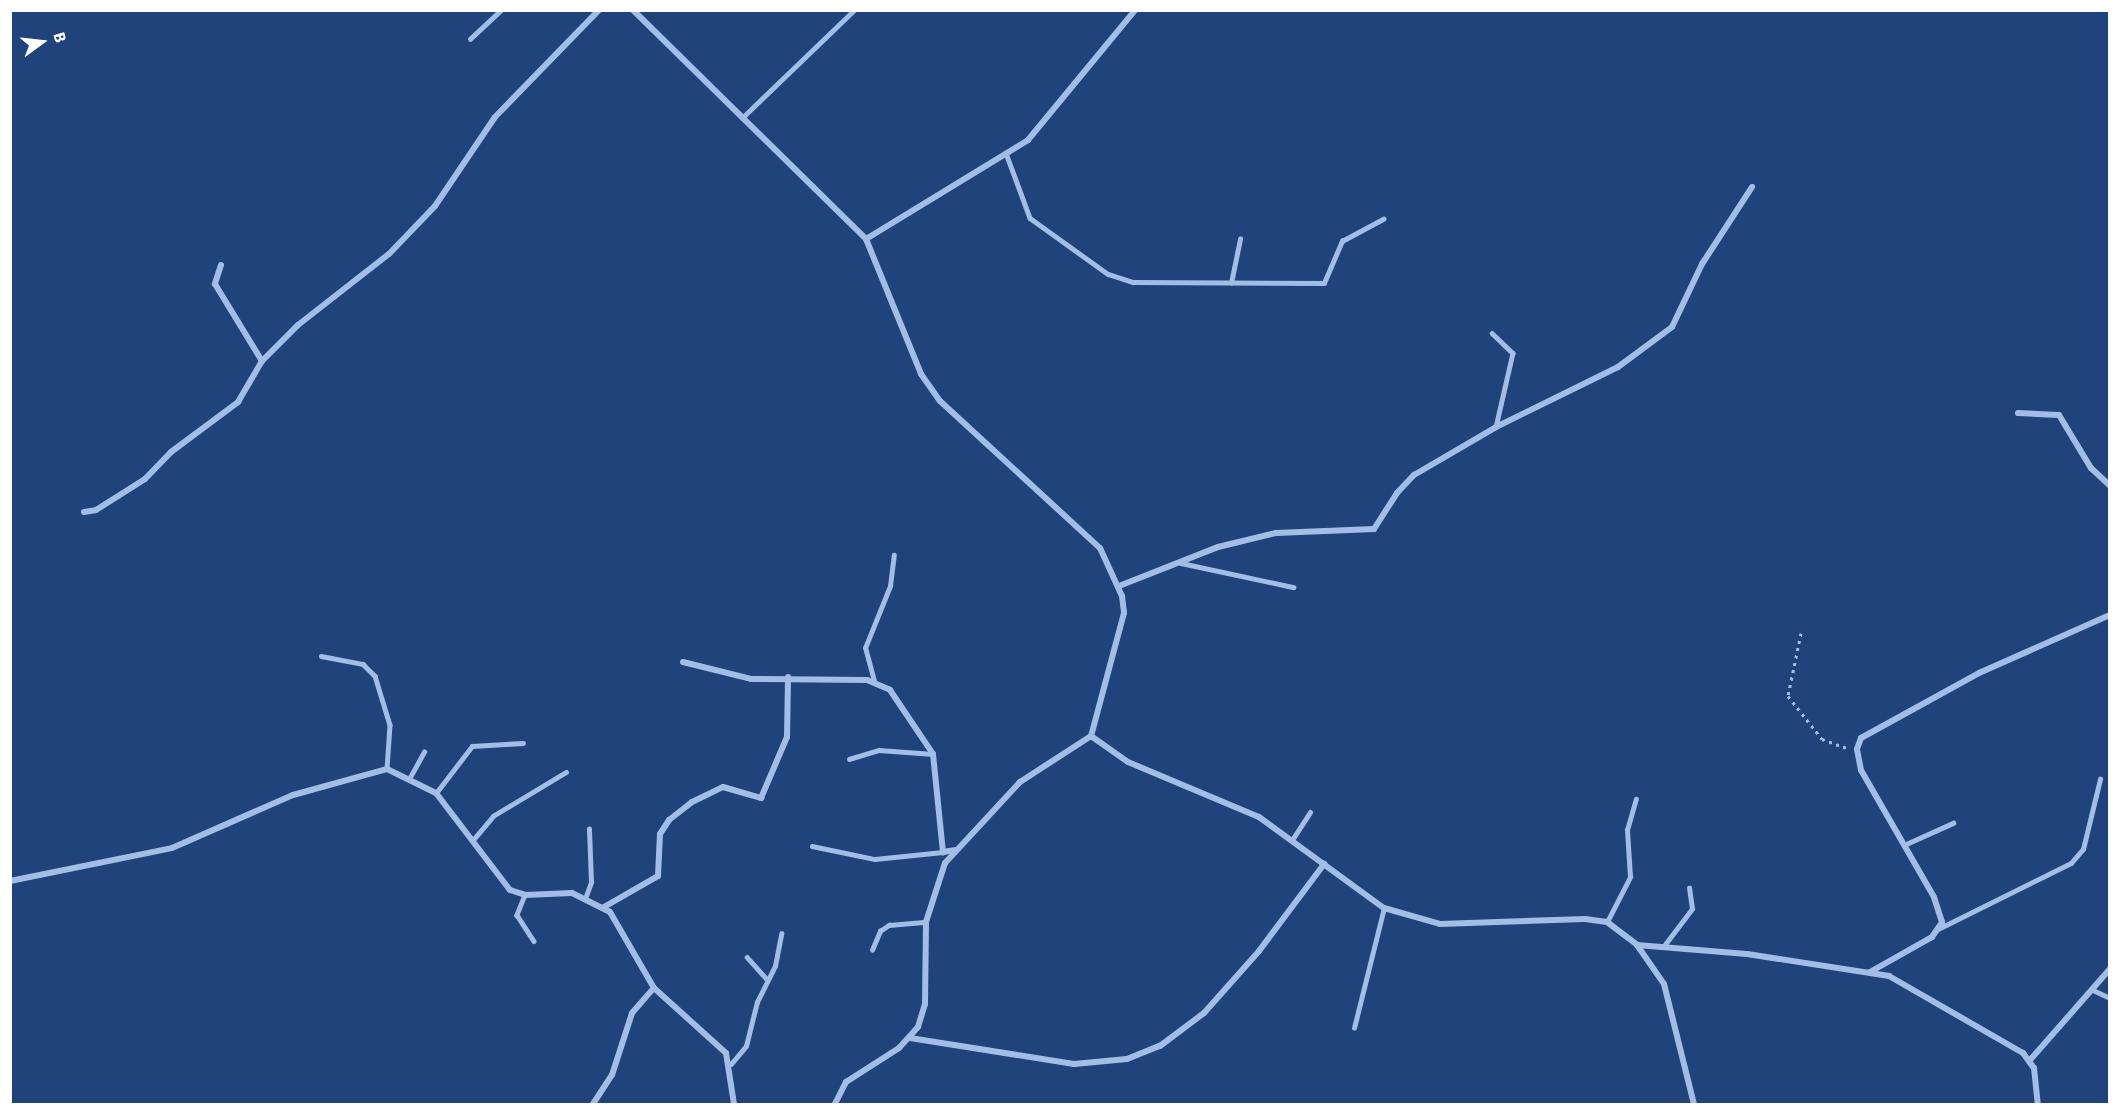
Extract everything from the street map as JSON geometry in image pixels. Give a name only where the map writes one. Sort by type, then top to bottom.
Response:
[{"type":"street","points":[[84,512],[96,510],[145,479],[171,452],[238,402],[262,361],[298,325],[389,254],[435,206],[495,117],[599,10]]},
{"type":"street","points":[[633,10],[744,116],[866,239],[921,375],[940,401],[1100,548],[1119,586],[1124,613],[1091,736],[1020,782],[956,850],[938,876],[926,922],[925,1004],[910,1038],[846,1082],[834,1104]]},
{"type":"street","points":[[866,239],[1028,140],[1135,10]]},
{"type":"street","points":[[1119,586],[1218,547],[1293,530],[1354,533],[1374,529],[1405,482],[1496,427],[1618,367],[1672,327],[1702,264],[1752,187]]},
{"type":"street","points":[[221,265],[215,284],[262,361]]},
{"type":"street","points":[[2018,413],[2059,415],[2091,468],[2109,486]]},
{"type":"street","points":[[1870,972],[1938,929],[1942,922],[1935,897],[1861,770],[1857,749],[1869,731],[1979,673],[2109,615]]},
{"type":"street","points":[[683,662],[751,679],[788,677],[874,681],[890,690],[933,754],[943,852],[956,850]]},
{"type":"street","points":[[604,907],[658,876],[660,834],[669,820],[692,802],[723,787],[761,798],[787,737],[788,677]]},
{"type":"street","points":[[1091,736],[1128,762],[1222,799],[1292,840],[1384,908],[1440,924],[1585,919],[1607,922],[1637,945],[1664,984],[1694,1104]]},
{"type":"street","points":[[10,882],[171,848],[293,795],[387,769],[436,793],[510,890],[525,895],[586,896],[604,907],[620,925],[654,988],[720,1045],[731,1064],[734,1104]]},
{"type":"street","points":[[910,1038],[1074,1064],[1127,1059],[1160,1046],[1182,1033],[1219,997],[1324,864]]},
{"type":"street","points":[[1637,945],[1870,972],[1908,985],[2030,1060],[2037,1104]]},
{"type":"street","points":[[2030,1060],[2109,969]]},
{"type":"street","points":[[593,1104],[612,1075],[632,1013],[654,988]]},
{"type":"lane","points":[[470,39],[501,10]]},
{"type":"lane","points":[[744,116],[854,10]]},
{"type":"lane","points":[[1006,153],[1030,218],[1108,274],[1133,282],[1171,286],[1231,283],[1324,283],[1342,241],[1383,219]]},
{"type":"lane","points":[[1231,283],[1240,239]]},
{"type":"lane","points":[[1492,333],[1513,353],[1496,427]]},
{"type":"lane","points":[[874,681],[866,642],[890,586],[894,555]]},
{"type":"lane","points":[[1179,562],[1293,587]]},
{"type":"lane","points":[[321,656],[363,664],[375,676],[390,725],[387,769]]},
{"type":"lane","points":[[436,793],[472,746],[523,743]]},
{"type":"lane","points":[[849,759],[879,750],[933,754]]},
{"type":"lane","points":[[409,779],[424,752]]},
{"type":"lane","points":[[472,840],[508,805],[566,772]]},
{"type":"lane","points":[[1938,929],[2071,863],[2083,849],[2100,779]]},
{"type":"lane","points":[[1607,922],[1630,877],[1627,830],[1636,799]]},
{"type":"lane","points":[[1292,840],[1310,812]]},
{"type":"lane","points":[[1904,845],[1953,823]]},
{"type":"lane","points":[[586,896],[591,882],[589,829]]},
{"type":"lane","points":[[812,846],[874,859],[943,852]]},
{"type":"lane","points":[[1663,947],[1692,909],[1689,888]]},
{"type":"lane","points":[[525,895],[517,915],[534,941]]},
{"type":"lane","points":[[1354,1028],[1384,908]]},
{"type":"lane","points":[[873,950],[880,931],[889,925],[926,922]]},
{"type":"lane","points":[[731,1064],[746,1046],[767,979],[775,966],[780,934]]},
{"type":"lane","points":[[747,957],[767,979]]},
{"type":"lane","points":[[2093,990],[2109,998]]},
{"type":"path","points":[[1801,633],[1788,696],[1822,739],[1857,749]]}]
